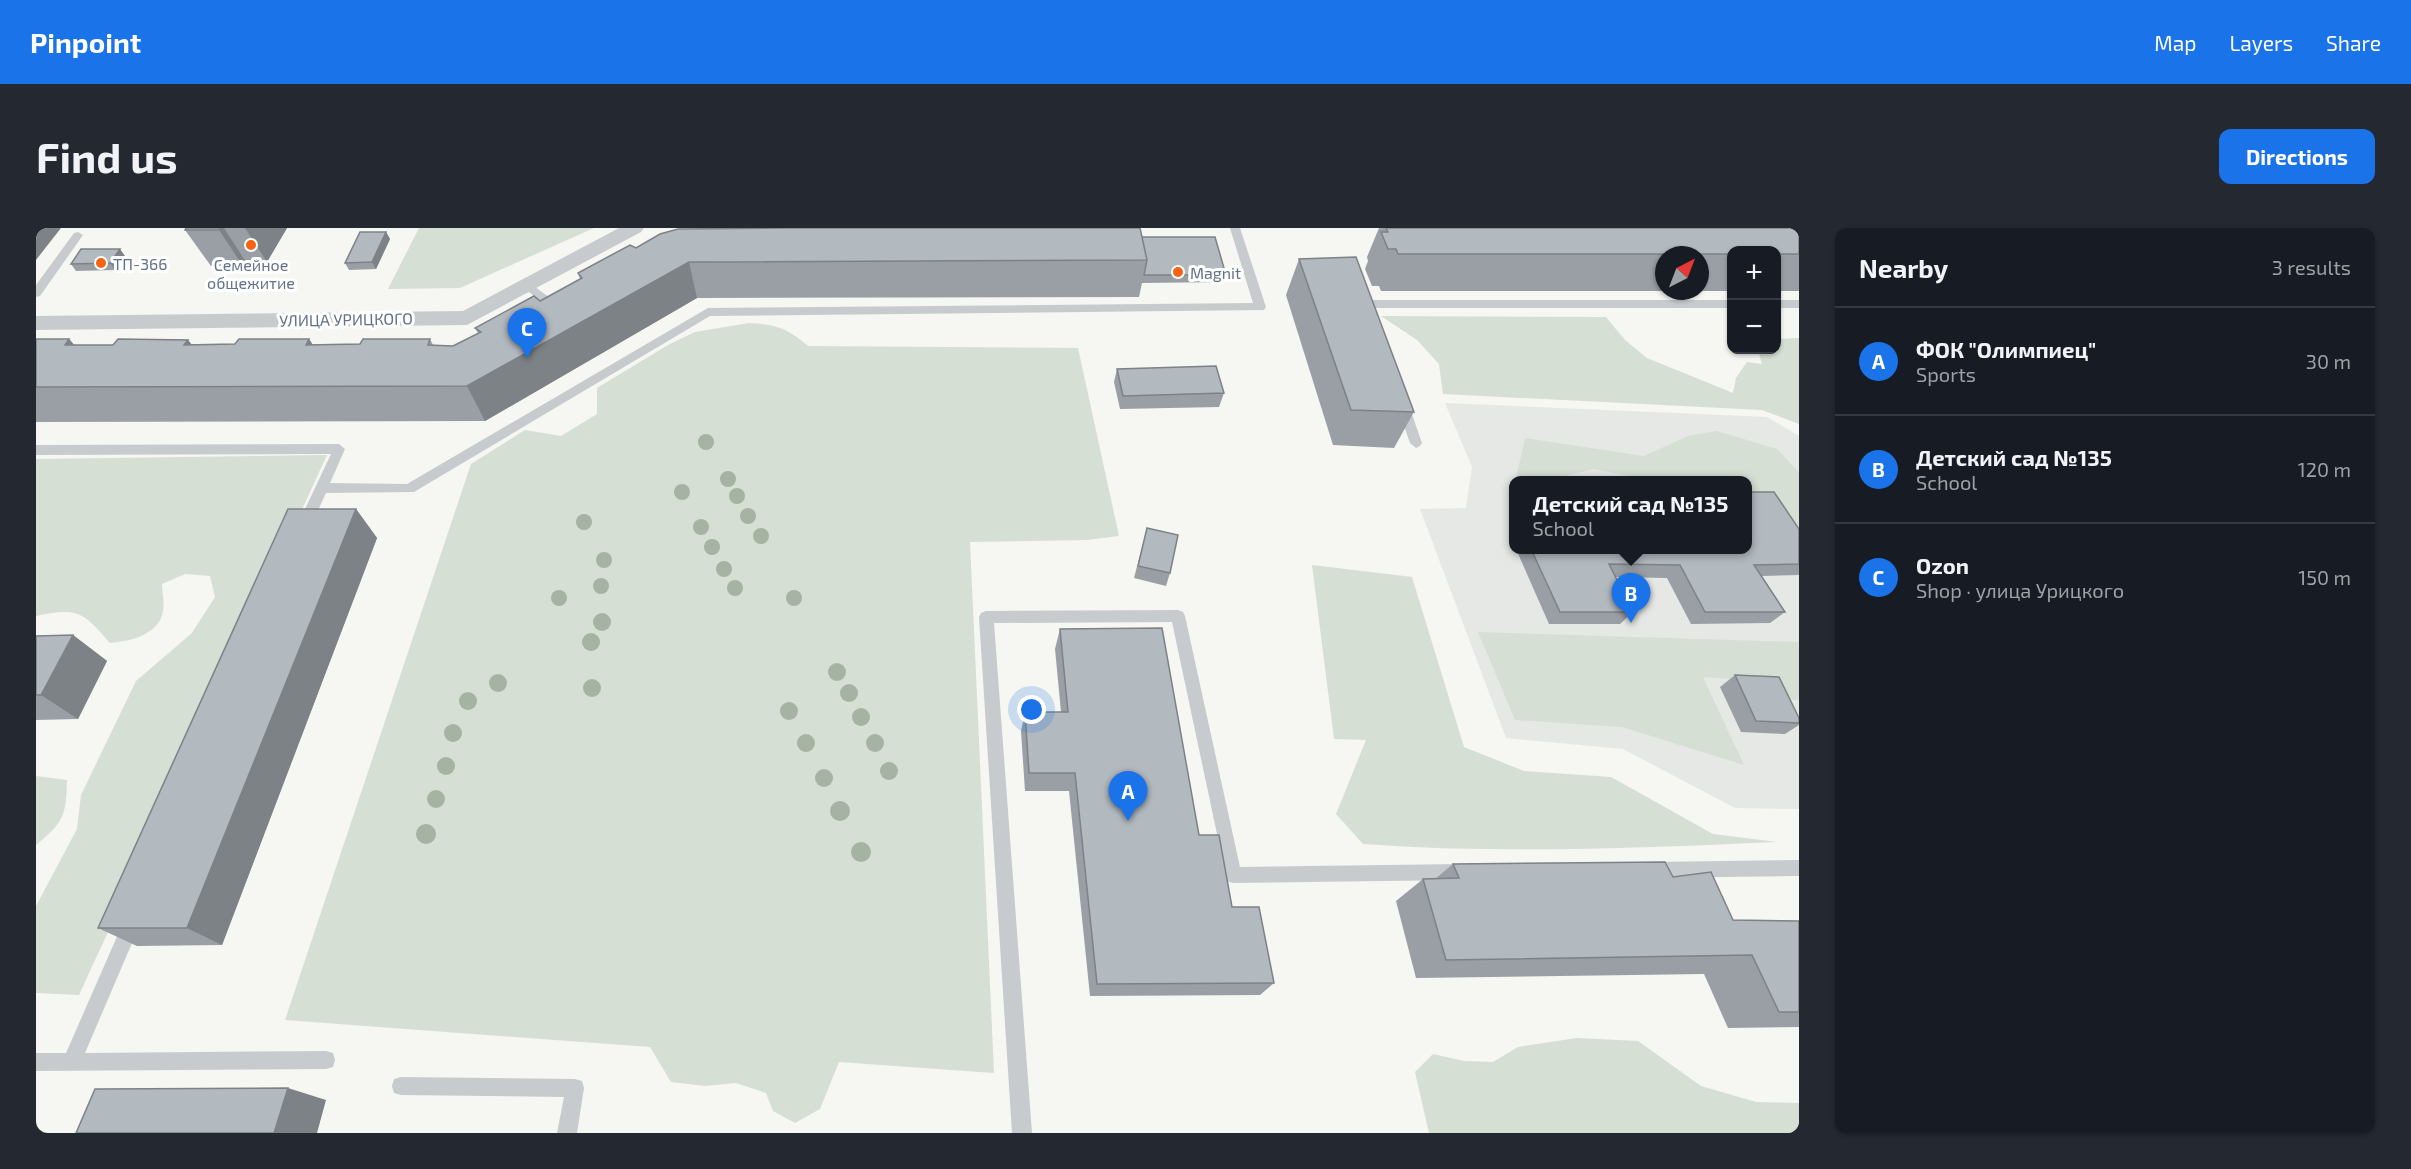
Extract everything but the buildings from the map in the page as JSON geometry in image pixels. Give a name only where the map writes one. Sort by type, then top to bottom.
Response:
[{"type":"street","name":"УЛИЦА УРИЦКОГО","points":[[36,323],[467,318],[634,228]]},
{"type":"lane","points":[[320,488],[409,489],[620,357],[708,312],[1260,307],[1235,228]]},
{"type":"lane","points":[[36,293],[78,235]]},
{"type":"lane","points":[[528,286],[569,318]]},
{"type":"lane","points":[[1374,325],[1366,304],[1727,304]]},
{"type":"lane","points":[[1781,304],[1799,304]]},
{"type":"lane","points":[[1397,390],[1416,443]]},
{"type":"lane","points":[[36,450],[339,449],[297,542]]},
{"type":"lane","points":[[1022,1133],[986,617],[1178,616],[1233,875],[1481,872]]},
{"type":"lane","points":[[1634,870],[1799,868]]},
{"type":"lane","points":[[71,1062],[137,910]]},
{"type":"lane","points":[[36,1062],[326,1060]]},
{"type":"lane","points":[[401,1086],[574,1088],[567,1133]]},
{"type":"shaded area","points":[[419,228],[594,228],[460,288],[388,289]]},
{"type":"shaded area","points":[[1381,316],[1606,317],[1625,340],[1647,358],[1733,393],[1736,378],[1747,362],[1762,364],[1759,354],[1781,354],[1781,339],[1799,338],[1799,424],[1762,410],[1443,394],[1439,364],[1417,340]]},
{"type":"shaded area","points":[[749,323],[781,328],[808,346],[1078,348],[1119,536],[1087,540],[970,542],[994,1073],[839,1062],[820,1109],[795,1123],[773,1111],[766,1093],[736,1083],[705,1086],[671,1082],[650,1047],[285,1020],[471,464],[525,430],[561,436],[597,414],[597,388],[668,345],[695,332]]},
{"type":"shaded area","points":[[1445,403],[1767,417],[1799,436],[1799,809],[1735,808],[1623,749],[1506,738],[1420,509],[1466,508],[1472,467]]},
{"type":"shaded area","points":[[1717,431],[1777,449],[1799,472],[1799,538],[1752,498],[1752,476],[1629,476],[1593,469],[1565,476],[1516,476],[1525,438],[1644,456],[1688,436]]},
{"type":"shaded area","points":[[327,455],[79,995],[36,993],[36,906],[77,829],[81,795],[136,681],[192,633],[215,597],[210,576],[185,574],[162,584],[163,609],[161,618],[152,630],[139,637],[110,643],[93,624],[79,614],[62,612],[36,616],[36,459]]},
{"type":"shaded area","points":[[1312,565],[1412,577],[1464,747],[1524,771],[1611,777],[1713,834],[1777,842],[1519,849],[1363,844],[1336,814],[1366,740],[1334,739]]},
{"type":"shaded area","points":[[1478,632],[1799,642],[1799,700],[1780,699],[1764,681],[1703,677],[1744,765],[1622,727],[1515,720]]},
{"type":"shaded area","points":[[36,776],[67,780],[66,802],[62,817],[53,830],[36,845]]},
{"type":"shaded area","points":[[1577,1038],[1638,1041],[1701,1086],[1756,1102],[1799,1103],[1799,1133],[1429,1133],[1415,1072],[1433,1054],[1464,1061],[1493,1062],[1518,1047]]},
{"type":"place","name":"Семейное общежитие","points":[[251,245]]},
{"type":"place","name":"ТП-366","points":[[101,263]]},
{"type":"place","name":"Magnit","points":[[1178,272]]},
{"type":"place","name":"Ozon","points":[[527,358]]},
{"type":"place","name":"Детский сад №135","points":[[1631,623]]},
{"type":"place","name":"ФОК \"Олимпиец\"","points":[[1128,821]]}]
